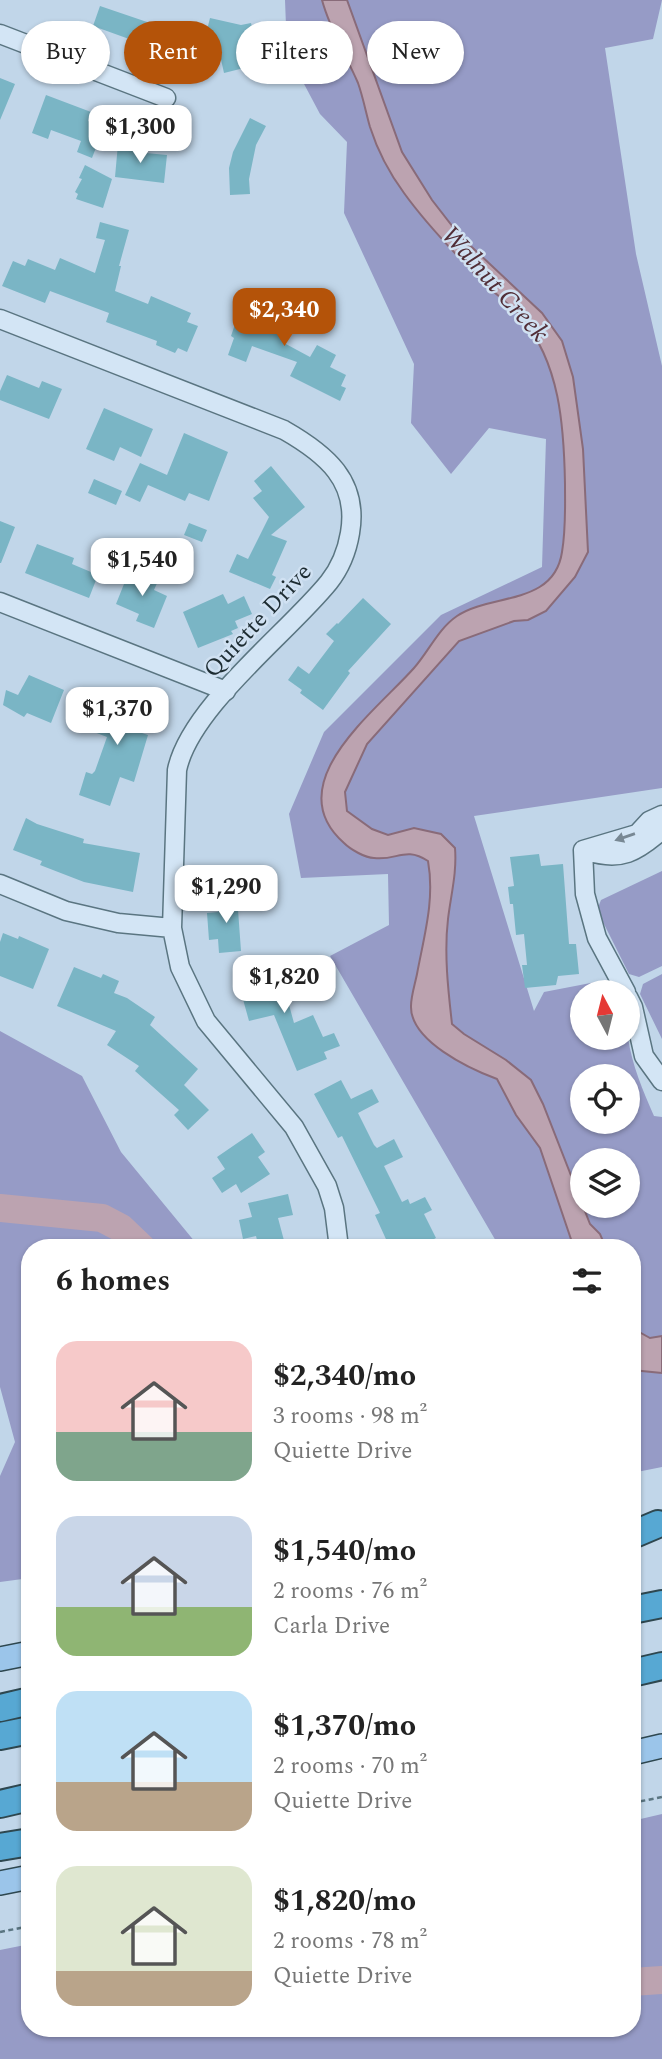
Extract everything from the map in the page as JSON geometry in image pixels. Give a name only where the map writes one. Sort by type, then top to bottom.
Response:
[{"type":"highway","points":[[641,1529],[660,1524]]},
{"type":"highway","points":[[641,1608],[662,1604]]},
{"type":"highway","points":[[641,1671],[662,1667]]},
{"type":"highway","points":[[0,1708],[21,1703]]},
{"type":"highway","points":[[0,1736],[21,1732]]},
{"type":"highway","points":[[0,1804],[21,1799]]},
{"type":"highway","points":[[0,1847],[21,1844]]},
{"type":"main road","points":[[0,1659],[21,1655]]},
{"type":"main road","points":[[641,1751],[662,1746]]},
{"type":"main road","points":[[0,1883],[21,1879]]},
{"type":"street","points":[[0,34],[166,98]]},
{"type":"street","name":"Quiette Drive","points":[[0,319],[284,430],[309,444],[329,462],[343,481],[351,502],[348,545],[330,580],[226,691],[186,742],[178,762],[172,928],[180,967],[206,1021],[295,1128],[327,1186],[334,1208],[337,1239]]},
{"type":"street","points":[[0,602],[226,691]]},
{"type":"street","points":[[583,850],[637,834],[649,821],[662,815]]},
{"type":"street","points":[[583,850],[598,855],[624,856],[644,847],[662,830]]},
{"type":"street","points":[[583,850],[585,894],[597,938],[620,980]]},
{"type":"street","points":[[0,884],[79,914],[118,923],[172,928]]},
{"type":"street","points":[[640,1038],[644,1056],[662,1081]]},
{"type":"path","points":[[641,1801],[662,1797]]},
{"type":"path","points":[[0,1932],[21,1928]]},
{"type":"shaded area","points":[[285,0],[662,0],[653,39],[605,48],[636,254],[662,366],[662,788],[474,816],[534,1011],[544,992],[570,987],[570,1050],[630,1050],[634,1064],[570,1064],[570,1134],[640,1134],[640,1082],[654,1116],[662,1117],[662,1467],[641,1471],[641,1239],[495,1239],[330,956],[389,925],[388,874],[301,878],[289,814],[324,732],[441,615],[542,567],[546,439],[489,428],[451,474],[411,423],[414,364],[344,213],[347,142],[320,114],[304,84],[353,84],[353,21],[286,21]]},
{"type":"shaded area","points":[[662,871],[662,966],[639,977],[629,974],[597,910],[601,900]]},
{"type":"shaded area","points":[[662,974],[662,1039],[640,994],[643,984]]},
{"type":"shaded area","points":[[0,1031],[82,1076],[121,1152],[193,1239],[21,1239],[21,1579],[0,1582],[0,1476],[15,1442],[0,1387]]},
{"type":"shaded area","points":[[662,1814],[662,2059],[0,2059],[0,1950],[21,1946],[21,2037],[641,2037],[641,1819]]},
{"type":"water","name":"Walnut Creek","points":[[322,0],[347,0],[367,55],[367,84],[377,84],[402,152],[432,200],[460,236],[542,313],[562,341],[573,377],[583,449],[588,552],[575,577],[546,611],[528,620],[514,621],[459,641],[367,744],[345,792],[347,811],[372,829],[388,835],[414,828],[441,834],[455,848],[446,945],[452,1024],[531,1080],[570,1173],[570,1218],[588,1218],[602,1239],[571,1239],[540,1148],[516,1115],[497,1079],[444,1052],[420,1031],[413,1019],[412,998],[429,904],[428,861],[407,854],[382,858],[362,855],[344,843],[326,820],[321,797],[327,773],[357,727],[414,668],[444,627],[457,616],[471,609],[519,596],[547,582],[557,569],[565,526],[561,418],[552,375],[544,354],[521,317],[442,239],[394,178],[376,144],[353,72],[353,21],[329,21]]},
{"type":"water","points":[[641,1333],[650,1338],[662,1336],[662,1373],[641,1371]]},
{"type":"building","points":[[100,6],[144,21],[124,21],[124,37],[110,32],[110,21],[95,21]]},
{"type":"building","points":[[210,18],[236,24],[236,70],[224,73],[222,21],[209,21]]},
{"type":"building","points":[[0,78],[15,84],[0,120]]},
{"type":"building","points":[[46,95],[91,112],[88,121],[104,127],[92,158],[77,152],[81,141],[51,130],[48,139],[32,133]]},
{"type":"building","points":[[250,118],[266,126],[256,145],[249,179],[250,194],[230,195],[229,168],[233,152]]},
{"type":"building","points":[[118,144],[136,146],[135,152],[167,155],[164,183],[115,177]]},
{"type":"building","points":[[85,165],[112,179],[103,208],[76,199],[78,194],[75,192]]},
{"type":"building","points":[[100,222],[129,230],[115,291],[148,304],[151,296],[191,313],[187,322],[198,326],[187,352],[178,348],[175,353],[156,345],[157,341],[106,322],[109,313],[50,291],[45,303],[2,286],[13,261],[25,266],[28,259],[55,270],[60,258],[95,273],[105,240],[96,238]]},
{"type":"building","points":[[244,298],[265,305],[264,309],[293,319],[284,343],[310,357],[317,345],[336,355],[330,367],[346,375],[341,386],[346,388],[340,401],[290,376],[297,362],[252,346],[246,362],[228,355],[234,338],[231,336]]},
{"type":"building","points":[[7,375],[39,388],[42,381],[62,389],[49,419],[0,400],[0,391]]},
{"type":"building","points":[[104,408],[153,429],[141,457],[120,447],[114,461],[86,449]]},
{"type":"building","points":[[184,433],[228,452],[209,501],[189,493],[185,501],[148,485],[140,502],[125,495],[140,463],[167,475]]},
{"type":"building","points":[[271,466],[305,507],[271,535],[287,541],[272,575],[276,577],[270,589],[229,572],[237,554],[248,559],[269,517],[253,498],[262,491],[254,481]]},
{"type":"building","points":[[94,479],[122,491],[116,505],[88,493]]},
{"type":"building","points":[[0,521],[15,527],[1,563],[0,563]]},
{"type":"building","points":[[189,523],[207,530],[202,542],[184,535]]},
{"type":"building","points":[[37,544],[74,558],[72,564],[98,575],[89,598],[25,573]]},
{"type":"building","points":[[130,569],[158,581],[154,590],[167,596],[154,628],[136,621],[139,614],[116,604]]},
{"type":"building","points":[[223,594],[228,604],[244,596],[252,614],[235,621],[238,628],[231,631],[233,634],[198,648],[183,612]]},
{"type":"building","points":[[363,598],[391,624],[348,671],[350,673],[323,710],[288,680],[298,666],[309,674],[334,641],[326,634]]},
{"type":"building","points":[[29,675],[64,690],[51,723],[27,713],[24,717],[3,705],[6,690],[18,695]]},
{"type":"building","points":[[123,689],[145,696],[140,711],[145,713],[139,732],[148,735],[134,782],[120,777],[110,806],[79,795],[86,772],[92,774],[95,771],[107,737],[94,732],[103,704],[109,707],[113,696],[120,698]]},
{"type":"building","points":[[26,818],[84,839],[83,843],[140,853],[133,892],[84,882],[40,865],[42,861],[13,850]]},
{"type":"building","points":[[539,854],[541,866],[563,864],[569,944],[576,944],[579,974],[558,976],[556,985],[525,988],[522,965],[527,965],[524,934],[516,935],[513,904],[510,904],[508,887],[514,886],[510,857]]},
{"type":"building","points":[[237,896],[241,951],[219,953],[218,939],[209,940],[207,913],[218,912],[217,897]]},
{"type":"building","points":[[3,933],[18,939],[19,936],[49,949],[33,989],[0,976],[0,942]]},
{"type":"building","points":[[270,963],[274,978],[293,973],[298,991],[286,994],[294,1023],[313,1015],[323,1037],[334,1033],[340,1046],[324,1052],[327,1059],[297,1071],[274,1015],[249,1021],[236,974]]},
{"type":"building","points":[[74,967],[101,978],[103,974],[119,981],[114,993],[127,998],[155,1017],[150,1025],[198,1069],[184,1085],[209,1110],[188,1130],[174,1115],[179,1110],[135,1071],[139,1066],[107,1045],[116,1031],[57,1006]]},
{"type":"building","points":[[341,1080],[351,1099],[372,1089],[379,1102],[358,1113],[377,1148],[394,1139],[403,1157],[384,1166],[402,1202],[408,1199],[410,1204],[425,1197],[432,1210],[424,1214],[436,1238],[386,1239],[375,1215],[380,1213],[342,1136],[338,1138],[314,1094]]},
{"type":"building","points":[[252,1133],[265,1152],[258,1157],[270,1174],[241,1193],[236,1184],[222,1193],[212,1178],[225,1169],[217,1157]]},
{"type":"building","points":[[288,1194],[293,1215],[278,1218],[284,1239],[257,1239],[256,1236],[243,1239],[239,1220],[252,1217],[248,1203]]},
{"type":"waterway","points":[[0,1208],[102,1218],[121,1228],[133,1239]]},
{"type":"waterway","points":[[641,1981],[662,1980]]}]
